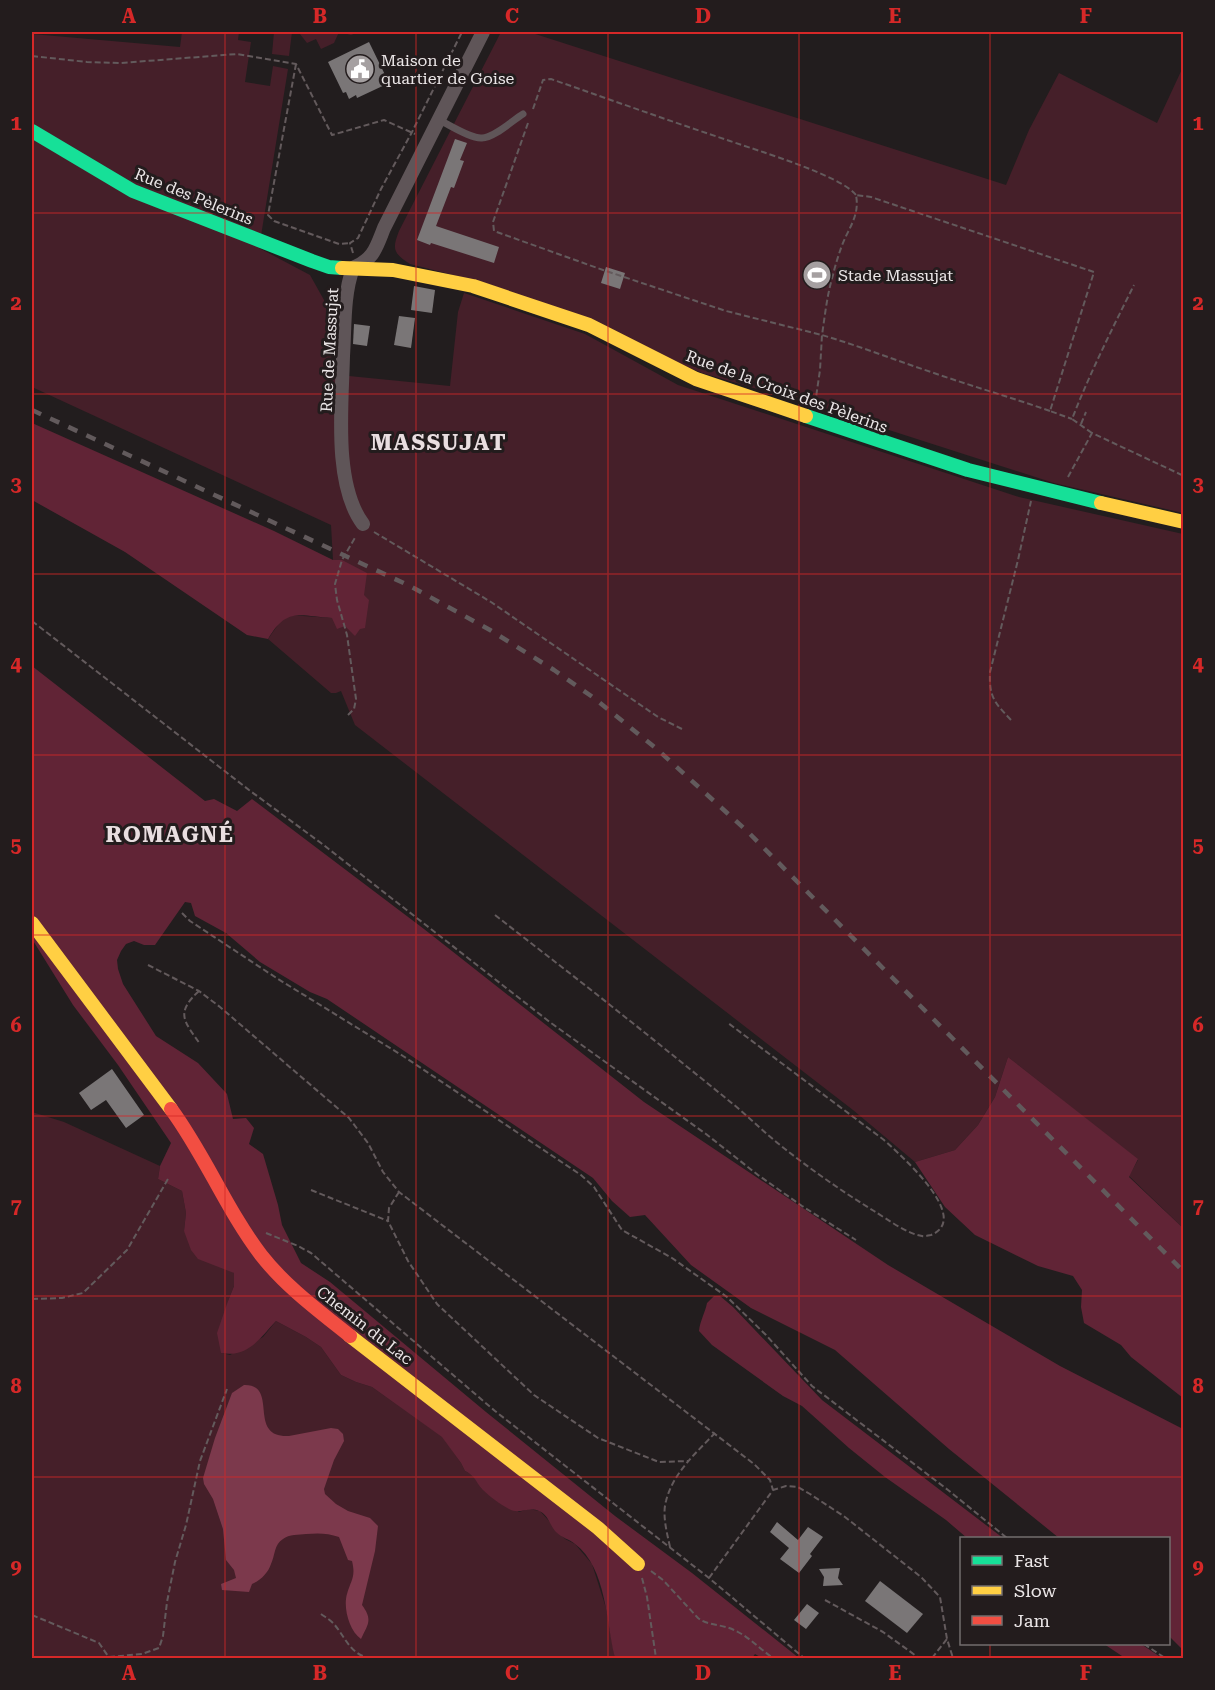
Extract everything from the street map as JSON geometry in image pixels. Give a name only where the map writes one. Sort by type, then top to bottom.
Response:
[{"type":"street","name":"Rue de Massujat","points":[[363,524],[352,505],[342,450],[341,420],[346,302],[352,268],[371,257],[483,32]]},
{"type":"street","name":"Rue des Pèlerins","points":[[32,131],[133,191],[328,267],[352,268]]},
{"type":"street","name":"Rue de la Croix des Pèlerins","points":[[352,268],[393,270],[456,282],[543,308],[589,325],[696,379],[811,418],[968,470],[1184,522]]},
{"type":"street","name":"Chemin du Lac","points":[[32,923],[180,1121],[202,1155],[238,1221],[262,1256],[303,1299],[598,1528],[638,1564]]},
{"type":"lane","points":[[439,120],[472,136],[482,138],[491,136],[523,114]]},
{"type":"path","points":[[296,64],[268,215],[274,221],[339,244],[350,243],[358,238],[462,32]]},
{"type":"path","points":[[32,56],[121,63],[237,54],[296,64]]},
{"type":"path","points":[[296,64],[332,135],[384,120],[428,140]]},
{"type":"path","points":[[532,113],[543,80],[551,79],[784,160],[842,183],[852,190],[856,195],[857,209],[832,275],[826,303],[818,388],[811,418]]},
{"type":"path","points":[[528,124],[493,222],[494,231],[726,310],[867,348],[894,360],[1050,411],[1072,419],[1092,433],[1184,476]]},
{"type":"path","points":[[856,195],[872,197],[1094,272],[1050,411]]},
{"type":"path","points":[[350,243],[353,254],[352,268]]},
{"type":"path","points":[[1072,419],[1082,392],[1134,285]]},
{"type":"path","points":[[1081,424],[1086,412]]},
{"type":"path","points":[[1060,493],[1092,433]]},
{"type":"path","points":[[1011,720],[996,704],[989,690],[990,672],[1034,487]]},
{"type":"path","points":[[348,715],[354,709],[356,699],[335,584],[342,560],[363,524],[392,544],[491,602],[658,717],[682,729]]},
{"type":"path","points":[[32,621],[551,1023],[706,1134],[758,1175],[802,1206],[856,1239]]},
{"type":"path","points":[[182,913],[190,921],[278,979],[403,1056],[581,1175],[594,1187],[622,1230],[672,1258],[727,1297],[766,1335],[812,1386],[948,1490],[1005,1537]]},
{"type":"path","points":[[495,915],[834,1186],[889,1221],[923,1237],[940,1229],[943,1222],[942,1208],[927,1184],[907,1161],[884,1140],[728,1023]]},
{"type":"path","points":[[148,965],[199,991],[220,1007],[349,1118],[368,1143],[383,1173],[399,1192],[754,1464],[770,1480],[773,1490]]},
{"type":"path","points":[[199,991],[187,1003],[183,1013],[186,1024],[200,1044]]},
{"type":"path","points":[[32,1299],[62,1298],[83,1293],[127,1250],[168,1179]]},
{"type":"path","points":[[311,1190],[388,1221]]},
{"type":"path","points":[[399,1192],[389,1208],[388,1221],[408,1261],[438,1304],[534,1395],[598,1438],[659,1462],[688,1461]]},
{"type":"path","points":[[260,1230],[311,1252],[495,1411],[709,1578],[804,1659]]},
{"type":"path","points":[[32,1615],[99,1643],[109,1658],[142,1654],[159,1648],[164,1636],[167,1602],[175,1562],[200,1461],[227,1389]]},
{"type":"path","points":[[670,1547],[665,1524],[665,1502],[676,1478],[688,1461],[715,1433]]},
{"type":"path","points":[[709,1578],[773,1490],[786,1486],[798,1487],[845,1517],[921,1576],[940,1598],[953,1659]]},
{"type":"path","points":[[638,1564],[647,1597],[656,1659]]},
{"type":"path","points":[[638,1564],[663,1580],[704,1623],[736,1631],[773,1659]]},
{"type":"path","points":[[825,1600],[883,1632],[919,1659]]},
{"type":"path","points":[[321,1614],[333,1623],[349,1646],[370,1659]]},
{"type":"path","points":[[932,1659],[947,1639]]},
{"type":"path","points":[[1145,1645],[1165,1659]]},
{"type":"shaded area","points":[[182,32],[239,32],[238,40],[251,42],[245,82],[270,86],[273,66],[288,69],[259,248],[310,275],[324,300],[332,325],[331,376],[450,386],[458,312],[464,293],[585,334],[678,385],[1019,497],[1183,534],[1183,1228],[1129,1176],[1138,1160],[1008,1057],[995,1097],[978,1125],[955,1150],[915,1162],[853,1110],[355,725],[341,691],[331,693],[268,639],[280,622],[289,615],[332,618],[364,595],[333,560],[331,525],[32,387],[32,34],[180,47]]},
{"type":"shaded area","points":[[274,32],[292,32],[289,56],[272,54]]},
{"type":"shaded area","points":[[294,32],[339,32],[334,43],[321,49],[316,39],[307,43],[300,34]]},
{"type":"shaded area","points":[[339,32],[359,32],[351,35]]},
{"type":"shaded area","name":"Stade Massujat","points":[[501,32],[529,32],[1006,185],[1029,130],[1059,73],[1157,123],[1183,67],[1183,513],[1054,483],[805,403],[702,373],[492,285],[410,264],[404,260],[395,250],[399,231]]},
{"type":"shaded area","points":[[32,423],[274,531],[333,560],[342,560],[367,573],[364,595],[369,600],[365,628],[360,629],[355,636],[345,626],[337,629],[332,618],[302,615],[281,622],[268,639],[247,635],[125,552],[32,500]]},
{"type":"shaded area","points":[[32,666],[205,801],[214,799],[237,811],[252,799],[424,929],[644,1102],[888,1265],[1060,1366],[1183,1429],[1183,1650],[1170,1637],[1170,1537],[1058,1537],[949,1449],[835,1350],[751,1308],[691,1265],[645,1215],[630,1217],[612,1201],[593,1178],[327,999],[310,992],[260,962],[226,933],[195,916],[191,903],[185,902],[155,945],[144,945],[134,941],[126,944],[117,960],[118,969],[123,984],[156,1036],[198,1063],[227,1094],[233,1119],[246,1118],[254,1128],[249,1144],[263,1154],[282,1225],[301,1263],[330,1282],[615,1516],[692,1573],[799,1658],[762,1658],[755,1654],[752,1658],[615,1658],[604,1597],[593,1567],[586,1554],[556,1532],[542,1513],[532,1509],[513,1511],[495,1500],[483,1490],[472,1475],[465,1471],[442,1437],[372,1387],[341,1375],[321,1347],[276,1321],[259,1340],[246,1350],[230,1354],[221,1353],[217,1333],[234,1286],[234,1273],[198,1259],[191,1250],[184,1231],[186,1213],[182,1191],[158,1179],[160,1166],[171,1143],[118,1065],[73,1005],[32,939]]},
{"type":"shaded area","points":[[1008,1057],[1138,1159],[1129,1177],[1183,1228],[1183,1398],[1131,1357],[1121,1345],[1084,1323],[1081,1307],[1082,1290],[1073,1276],[1038,1266],[975,1235],[945,1207],[915,1162],[955,1150],[978,1125],[995,1097]]},
{"type":"shaded area","points":[[32,1112],[64,1122],[160,1166],[158,1179],[182,1191],[186,1213],[184,1231],[234,1273],[234,1286],[228,1301],[222,1353],[230,1355],[263,1337],[276,1321],[321,1347],[341,1375],[372,1387],[443,1437],[465,1471],[473,1475],[481,1488],[519,1512],[528,1509],[540,1511],[565,1539],[575,1544],[592,1564],[606,1608],[615,1658],[32,1658]]},
{"type":"shaded area","points":[[714,1296],[720,1296],[822,1400],[1002,1537],[966,1537],[946,1520],[885,1477],[802,1406],[783,1396],[712,1345],[699,1331],[707,1303]]},
{"type":"shaded area","points":[[244,1385],[255,1387],[260,1393],[265,1420],[269,1429],[276,1434],[289,1436],[331,1428],[338,1429],[343,1434],[344,1441],[334,1460],[324,1489],[325,1494],[336,1504],[348,1511],[370,1518],[378,1526],[375,1551],[362,1605],[368,1622],[361,1639],[350,1625],[347,1612],[346,1599],[353,1578],[353,1566],[352,1561],[348,1560],[339,1537],[315,1533],[285,1537],[278,1544],[268,1570],[252,1584],[249,1592],[222,1590],[221,1584],[236,1578],[234,1570],[226,1560],[223,1529],[203,1478],[232,1393]]},
{"type":"shaded area","points":[[1106,1645],[1142,1645],[1162,1658],[1125,1658]]},
{"type":"building","name":"Maison de quartier de Goise","points":[[369,42],[389,83],[357,98],[356,95],[349,99],[346,92],[343,93],[328,62]]},
{"type":"building","points":[[455,139],[467,143],[460,160],[464,161],[436,226],[499,247],[494,263],[417,240]]},
{"type":"building","points":[[606,267],[625,273],[620,289],[601,283]]},
{"type":"building","points":[[414,286],[435,290],[432,313],[411,310]]},
{"type":"building","points":[[399,316],[415,318],[411,348],[394,345]]},
{"type":"building","points":[[354,324],[370,326],[367,346],[353,344]]},
{"type":"building","points":[[112,1069],[144,1115],[126,1128],[106,1100],[91,1110],[79,1093]]},
{"type":"building","points":[[777,1522],[798,1540],[808,1527],[823,1537],[799,1573],[780,1559],[789,1548],[770,1532]]},
{"type":"building","points":[[840,1568],[838,1578],[843,1585],[823,1586],[824,1577],[819,1569]]},
{"type":"building","points":[[880,1581],[923,1614],[907,1633],[865,1601]]},
{"type":"building","points":[[807,1604],[819,1613],[806,1629],[794,1620]]},
{"type":"railway","points":[[32,410],[410,586],[490,630],[594,698],[658,750],[748,832],[1184,1272]]},
{"type":"traffic: fast","points":[[32,131],[133,191],[312,261],[329,267],[342,268]]},
{"type":"traffic: fast","points":[[806,416],[968,470],[1101,503]]},
{"type":"traffic: slow","points":[[342,268],[393,270],[473,286],[589,325],[696,379],[806,416]]},
{"type":"traffic: slow","points":[[1101,503],[1184,522]]},
{"type":"traffic: slow","points":[[32,923],[171,1109]]},
{"type":"traffic: slow","points":[[350,1336],[598,1528],[638,1564]]},
{"type":"traffic: jam","points":[[171,1109],[261,1255],[292,1288],[350,1336]]},
{"type":"place","name":"Maison de quartier de Goise","points":[[360,69]]},
{"type":"place","name":"Stade Massujat","points":[[817,275]]},
{"type":"district","name":"MASSUJAT","points":[[439,442]]},
{"type":"district","name":"ROMAGNÉ","points":[[170,834]]}]
